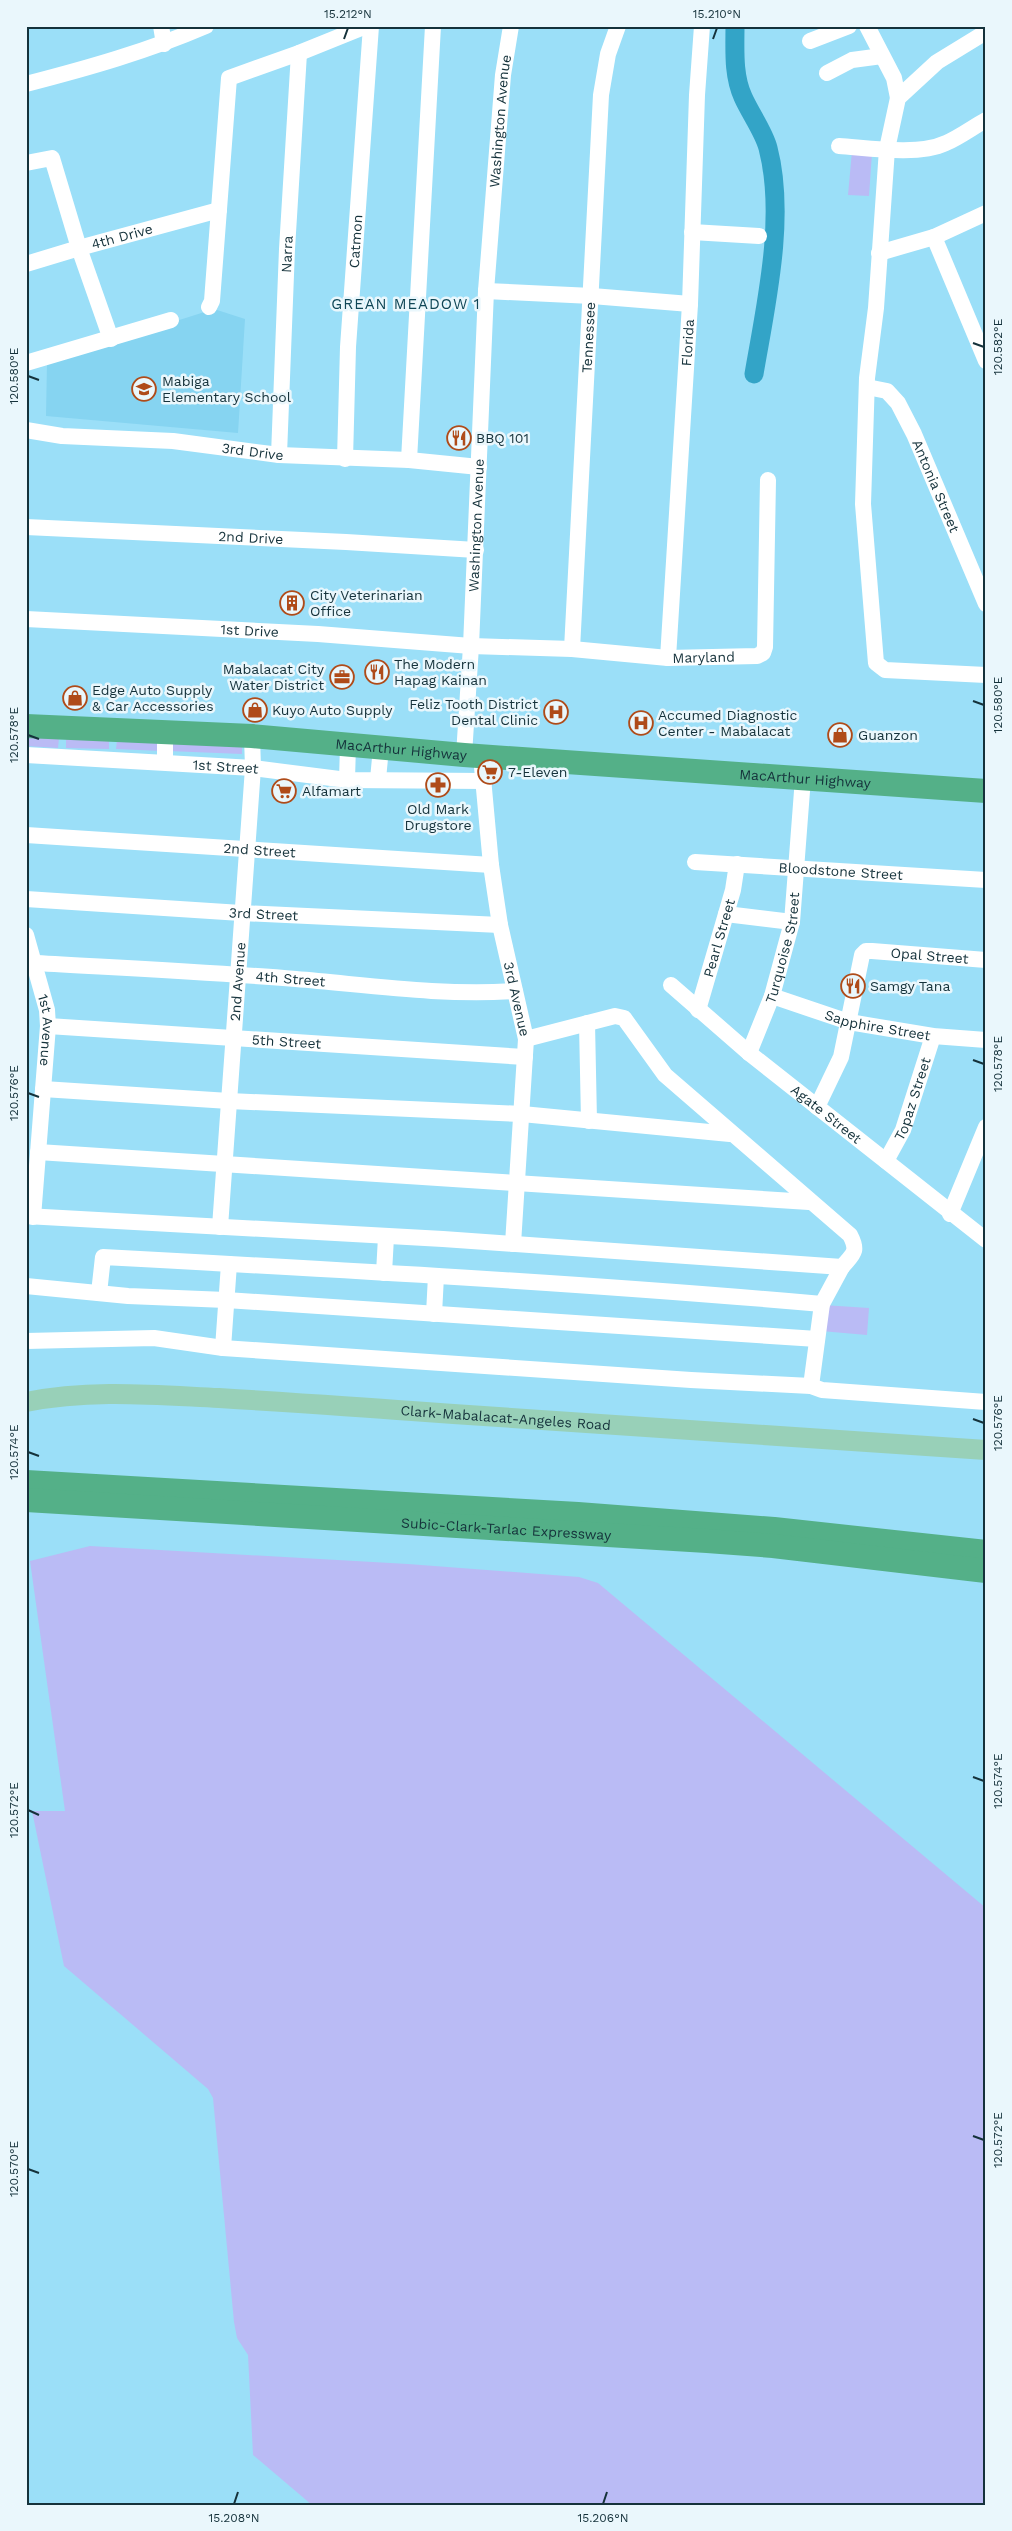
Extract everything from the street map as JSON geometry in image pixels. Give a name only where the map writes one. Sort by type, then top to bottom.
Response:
[{"type":"highway","name":"MacArthur Highway","points":[[26,726],[252,736],[473,756],[986,791]]},
{"type":"highway","name":"Subic-Clark-Tarlac Expressway","points":[[26,1482],[588,1514],[784,1530],[986,1552]]},
{"type":"highway","name":"Subic-Clark-Tarlac Expressway","points":[[26,1500],[707,1541],[782,1547],[986,1571]]},
{"type":"main road","name":"Clark-Mabalacat-Angeles Road","points":[[26,1402],[63,1395],[134,1394],[350,1406],[619,1427],[986,1450]]},
{"type":"street","points":[[161,26],[164,44]]},
{"type":"street","points":[[26,84],[94,67],[164,44],[206,26]]},
{"type":"street","points":[[209,306],[212,301],[229,78],[299,54],[366,26]]},
{"type":"street","name":"Catmon","points":[[345,459],[348,347],[371,26]]},
{"type":"street","points":[[410,460],[433,26]]},
{"type":"street","name":"Washington Avenue","points":[[473,756],[471,646],[486,291],[503,75],[511,26]]},
{"type":"street","name":"Tennessee","points":[[572,649],[592,296],[600,95],[608,54],[618,26]]},
{"type":"street","name":"Florida","points":[[668,658],[690,304],[697,95],[702,26]]},
{"type":"street","points":[[810,41],[849,26]]},
{"type":"street","points":[[867,26],[894,78],[898,98],[887,149],[876,308],[867,387],[863,504],[875,660],[885,670],[986,675]]},
{"type":"street","points":[[898,98],[937,62],[986,32]]},
{"type":"street","name":"Narra","points":[[279,455],[287,249],[299,54]]},
{"type":"street","points":[[827,73],[852,60],[882,56]]},
{"type":"street","points":[[839,146],[887,149],[928,148],[945,144],[986,120]]},
{"type":"street","points":[[26,164],[52,158],[79,248],[111,339]]},
{"type":"street","name":"4th Drive","points":[[26,264],[219,210]]},
{"type":"street","points":[[879,253],[934,237],[986,214]]},
{"type":"street","points":[[692,232],[759,236]]},
{"type":"street","points":[[934,237],[986,361]]},
{"type":"street","points":[[486,291],[592,296],[690,304]]},
{"type":"street","points":[[26,363],[171,320]]},
{"type":"street","name":"Antonia Street","points":[[867,387],[887,391],[898,403],[914,434],[986,604]]},
{"type":"street","name":"3rd Drive","points":[[26,430],[62,436],[173,442],[279,455],[410,460],[480,467]]},
{"type":"street","name":"Maryland","points":[[471,646],[572,649],[668,658],[750,657],[763,653],[765,638],[768,480]]},
{"type":"street","name":"2nd Drive","points":[[26,527],[476,550]]},
{"type":"street","name":"1st Drive","points":[[26,618],[308,633],[471,646]]},
{"type":"street","points":[[112,730],[112,758]]},
{"type":"street","points":[[165,732],[165,762]]},
{"type":"street","name":"2nd Avenue","points":[[220,1227],[252,768],[252,736]]},
{"type":"street","points":[[347,780],[348,745]]},
{"type":"street","points":[[378,779],[381,748]]},
{"type":"street","name":"1st Street","points":[[26,755],[112,758],[252,768],[347,780],[485,782]]},
{"type":"street","name":"3rd Avenue","points":[[473,756],[485,782],[491,865],[500,925],[526,1039],[513,1244]]},
{"type":"street","name":"Turquoise Street","points":[[749,1053],[772,996],[792,922],[803,778]]},
{"type":"street","name":"2nd Street","points":[[26,835],[491,865]]},
{"type":"street","name":"Bloodstone Street","points":[[695,862],[986,880]]},
{"type":"street","name":"Pearl Street","points":[[698,1010],[726,914],[737,864]]},
{"type":"street","name":"3rd Street","points":[[26,899],[241,913],[500,925]]},
{"type":"street","points":[[726,914],[792,922]]},
{"type":"street","name":"1st Avenue","points":[[26,935],[36,964],[47,1010],[48,1026],[38,1152],[30,1217]]},
{"type":"street","name":"Opal Street","points":[[849,1022],[861,960],[866,951],[986,960]]},
{"type":"street","name":"4th Street","points":[[36,964],[238,974],[435,990],[490,993],[515,991]]},
{"type":"street","name":"Agate Street","points":[[671,985],[749,1053],[950,1214],[986,1240]]},
{"type":"street","name":"Sapphire Street","points":[[772,996],[849,1022],[933,1036],[986,1040]]},
{"type":"street","points":[[526,1039],[614,1016],[624,1018],[665,1075],[730,1134],[850,1235],[855,1244],[854,1254],[842,1267],[822,1304],[811,1386]]},
{"type":"street","points":[[817,1107],[841,1057],[849,1022]]},
{"type":"street","points":[[586,1023],[589,1121]]},
{"type":"street","name":"5th Street","points":[[48,1026],[525,1057]]},
{"type":"street","name":"Topaz Street","points":[[886,1161],[903,1130],[933,1036]]},
{"type":"street","points":[[43,1089],[229,1101],[522,1114],[730,1134]]},
{"type":"street","points":[[950,1214],[986,1127]]},
{"type":"street","points":[[38,1152],[809,1202]]},
{"type":"street","points":[[30,1217],[513,1244],[842,1267]]},
{"type":"street","points":[[384,1273],[386,1237]]},
{"type":"street","points":[[100,1293],[103,1257],[698,1293],[822,1304]]},
{"type":"street","points":[[223,1348],[229,1264]]},
{"type":"street","points":[[434,1314],[436,1276]]},
{"type":"street","points":[[26,1286],[100,1293],[817,1339]]},
{"type":"street","points":[[26,1341],[154,1338],[223,1348],[691,1380],[811,1386],[822,1390],[986,1402]]},
{"type":"shaded area","points":[[852,151],[872,153],[869,196],[848,195]]},
{"type":"shaded area","name":"Mabiga Elementary School","points":[[214,309],[245,319],[238,433],[46,416],[47,362]]},
{"type":"shaded area","points":[[26,737],[59,738],[58,748],[26,746]]},
{"type":"shaded area","points":[[66,738],[109,739],[109,749],[66,748]]},
{"type":"shaded area","points":[[117,740],[162,742],[162,751],[116,749]]},
{"type":"shaded area","points":[[169,743],[242,747],[242,754],[168,751]]},
{"type":"shaded area","points":[[823,1305],[869,1308],[867,1335],[821,1331]]},
{"type":"shaded area","points":[[90,1546],[408,1564],[579,1577],[598,1583],[986,1908],[986,2505],[312,2505],[253,2455],[248,2355],[237,2338],[234,2322],[213,2098],[208,2089],[64,1966],[32,1811],[65,1811],[30,1561]]},
{"type":"waterway","points":[[735,26],[735,62],[740,89],[768,148],[773,175],[775,203],[772,261],[754,374]]},
{"type":"place","name":"Mabiga Elementary School","points":[[144,389]]},
{"type":"place","name":"BBQ 101","points":[[459,438]]},
{"type":"place","name":"City Veterinarian Office","points":[[292,603]]},
{"type":"place","name":"The Modern Hapag Kainan","points":[[377,672]]},
{"type":"place","name":"Mabalacat City Water District","points":[[342,677]]},
{"type":"place","name":"Edge Auto Supply & Car Accessories","points":[[75,698]]},
{"type":"place","name":"Kuyo Auto Supply","points":[[255,710]]},
{"type":"place","name":"Feliz Tooth District Dental Clinic","points":[[556,712]]},
{"type":"place","name":"Accumed Diagnostic Center - Mabalacat","points":[[641,723]]},
{"type":"place","name":"Guanzon","points":[[840,735]]},
{"type":"place","name":"7-Eleven","points":[[490,772]]},
{"type":"place","name":"Old Mark Drugstore","points":[[438,785]]},
{"type":"place","name":"Alfamart","points":[[284,791]]},
{"type":"place","name":"Samgy Tana","points":[[853,986]]},
{"type":"district","name":"GREAN MEADOW 1","points":[[406,304]]}]
